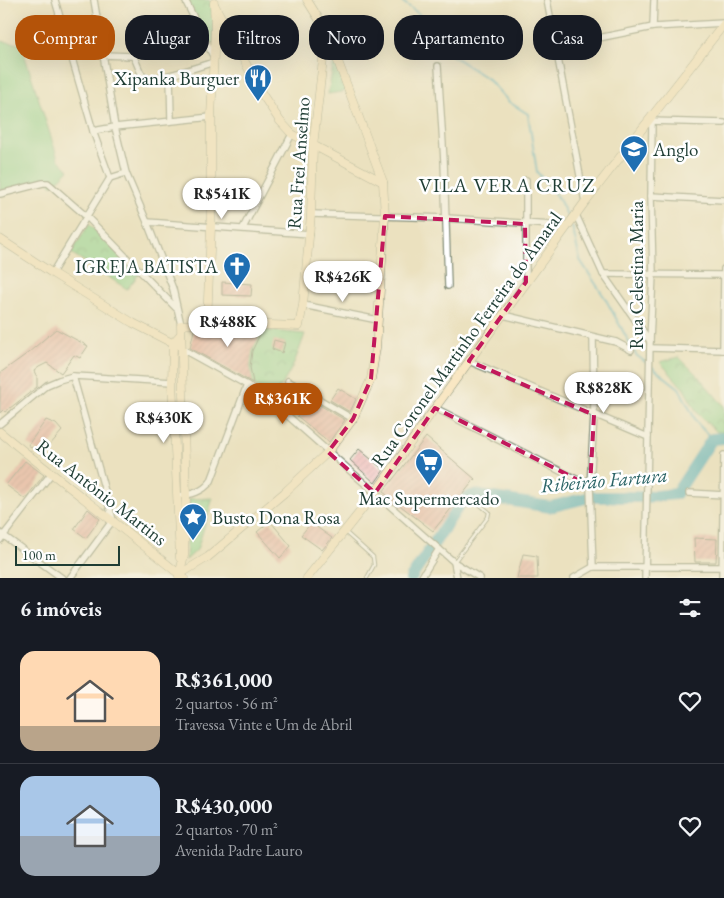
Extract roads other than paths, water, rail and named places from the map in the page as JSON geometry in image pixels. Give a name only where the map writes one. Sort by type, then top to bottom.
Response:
[{"type":"street","points":[[55,0],[93,131],[110,178]]},
{"type":"street","points":[[94,0],[96,15]]},
{"type":"street","points":[[185,0],[214,61]]},
{"type":"street","points":[[307,0],[317,15]]},
{"type":"street","points":[[314,0],[318,15]]},
{"type":"street","points":[[547,0],[549,15]]},
{"type":"street","points":[[653,27],[654,0]]},
{"type":"street","points":[[181,577],[172,382],[173,343],[181,330],[207,323],[211,227],[214,1]]},
{"type":"street","points":[[214,1],[262,94],[280,121],[292,134],[383,182]]},
{"type":"street","points":[[602,37],[653,27],[724,23]]},
{"type":"street","name":"Rua Coronel Martinho Ferreira do Amaral","points":[[307,578],[375,492],[575,215],[650,121],[724,23]]},
{"type":"street","points":[[115,55],[133,56],[144,77],[170,75],[214,61]]},
{"type":"street","points":[[103,60],[115,127],[126,173],[173,289],[181,330],[186,496],[184,555],[181,563]]},
{"type":"street","name":"Rua Frei Anselmo","points":[[207,323],[300,326],[312,214],[313,146],[323,60]]},
{"type":"street","points":[[181,577],[208,557],[284,493],[328,452],[353,419],[371,379],[376,348],[385,216],[383,182],[337,60]]},
{"type":"street","points":[[557,60],[585,202]]},
{"type":"street","points":[[438,66],[447,218],[448,286]]},
{"type":"street","points":[[170,75],[171,120]]},
{"type":"street","points":[[93,131],[171,120],[211,117]]},
{"type":"street","points":[[650,121],[724,123]]},
{"type":"street","name":"Rua Celestina Maria","points":[[645,578],[653,274],[650,121]]},
{"type":"street","points":[[243,228],[292,134]]},
{"type":"street","points":[[52,274],[110,178],[126,173]]},
{"type":"street","points":[[526,180],[526,282]]},
{"type":"street","points":[[0,194],[46,182],[87,217],[177,309]]},
{"type":"street","points":[[651,196],[724,200]]},
{"type":"street","points":[[312,214],[447,218],[568,225]]},
{"type":"street","points":[[575,215],[603,274],[650,341]]},
{"type":"street","points":[[147,222],[310,234]]},
{"type":"street","points":[[0,239],[52,274],[133,323],[173,343],[247,385],[271,401],[437,548],[454,562],[480,578]]},
{"type":"street","points":[[650,349],[723,350],[724,269]]},
{"type":"street","points":[[603,274],[724,275]]},
{"type":"street","points":[[303,305],[378,320]]},
{"type":"street","points":[[503,315],[616,342],[631,350]]},
{"type":"street","points":[[593,337],[594,414],[590,488],[593,568]]},
{"type":"street","points":[[469,361],[648,437]]},
{"type":"street","points":[[0,424],[47,385],[73,376],[172,382]]},
{"type":"street","points":[[70,578],[113,520],[73,376]]},
{"type":"street","points":[[288,382],[353,419]]},
{"type":"street","points":[[177,496],[186,496],[206,488],[211,480],[247,385]]},
{"type":"street","points":[[435,408],[590,488]]},
{"type":"street","name":"Rua Antônio Martins","points":[[0,432],[51,474],[113,520],[181,577]]},
{"type":"street","points":[[722,578],[724,455]]},
{"type":"street","points":[[51,474],[1,536],[62,578]]},
{"type":"street","points":[[690,493],[723,495]]},
{"type":"street","points":[[420,578],[437,548]]},
{"type":"street","points":[[454,562],[458,578]]},
{"type":"street","points":[[574,578],[593,568],[723,567]]},
{"type":"lane","points":[[454,562],[488,517],[488,510],[478,504]]},
{"type":"lane","points":[[344,531],[374,557],[374,565],[367,578]]},
{"type":"waterway","points":[[400,0],[419,14],[445,51],[488,79],[509,102],[528,114],[537,172],[559,199],[569,220]]},
{"type":"waterway","points":[[572,226],[580,260],[605,298],[636,355],[648,364]]},
{"type":"waterway","points":[[652,367],[679,388],[697,423],[712,439]]},
{"type":"waterway","name":"Ribeirão Fartura","points":[[411,578],[462,501],[468,497],[475,495],[550,507],[590,497],[645,497],[676,494],[712,439],[724,438]]},
{"type":"place","name":"Xipanka Burguer","points":[[258,102]]},
{"type":"place","name":"Anglo","points":[[634,173]]},
{"type":"place","name":"IGREJA BATISTA","points":[[237,290]]},
{"type":"place","name":"Mac Supermercado","points":[[429,486]]},
{"type":"place","name":"Busto Dona Rosa","points":[[193,541]]},
{"type":"district","name":"VILA VERA CRUZ","points":[[507,185]]}]
